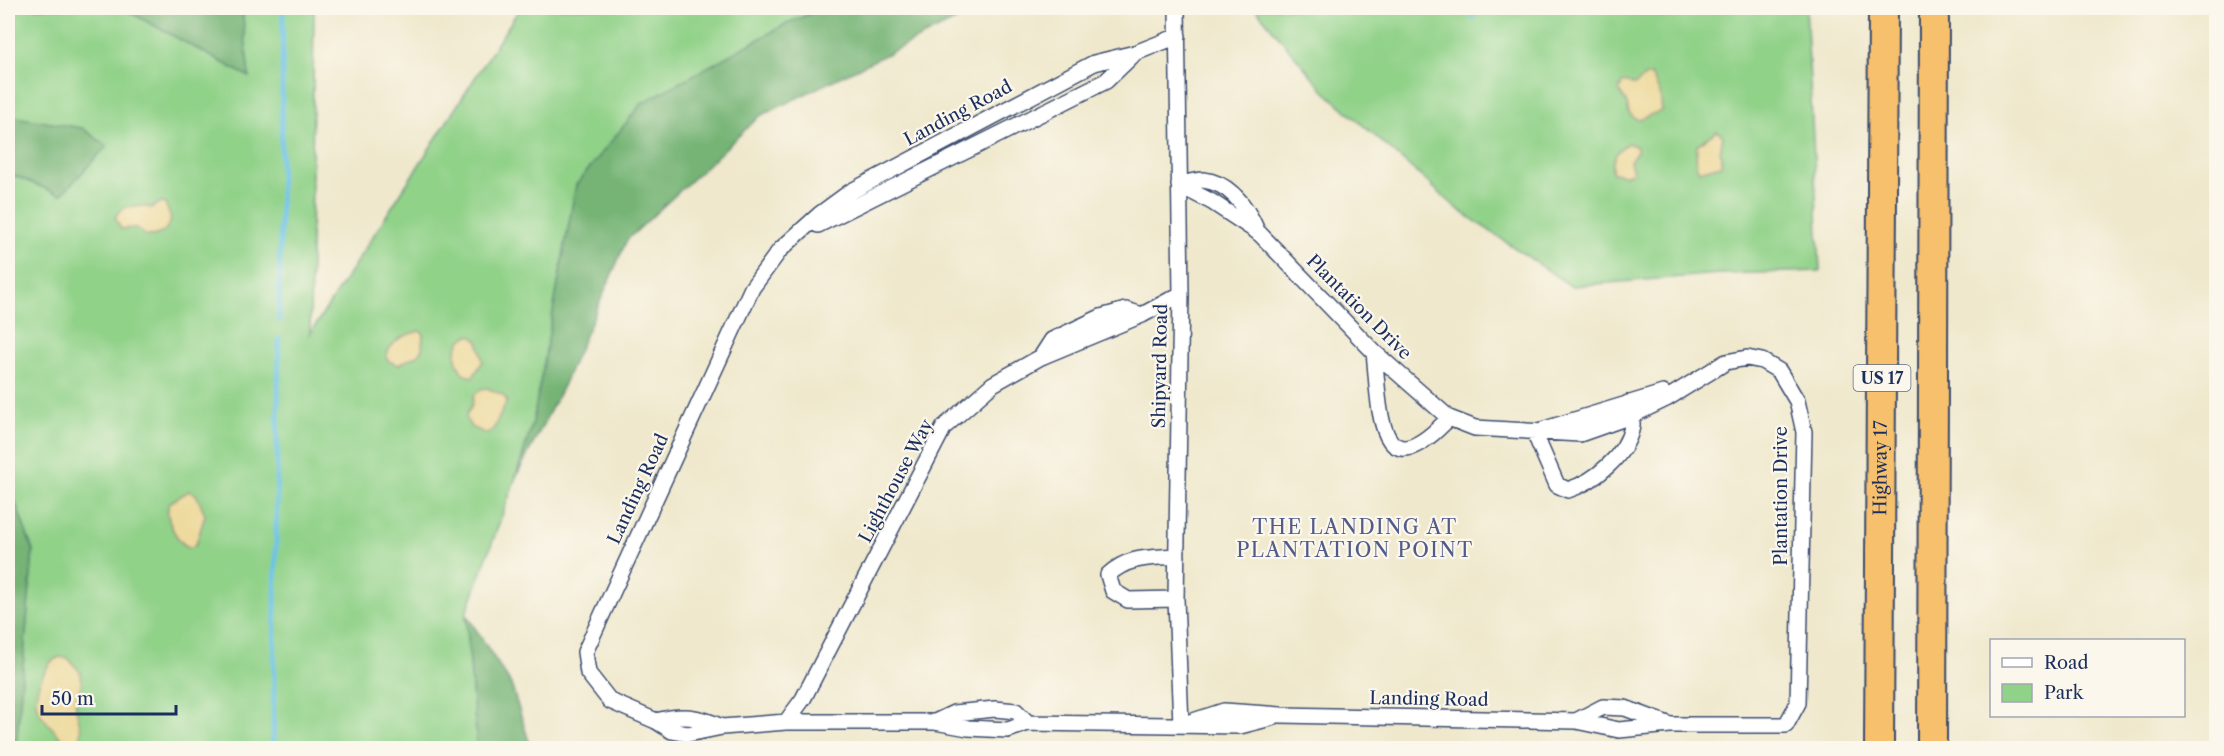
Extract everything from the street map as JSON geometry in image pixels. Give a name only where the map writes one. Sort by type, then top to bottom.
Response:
[{"type":"highway","name":"Highway 17","points":[[1879,748],[1883,8]]},
{"type":"highway","name":"US 17","points":[[1932,748],[1934,8]]},
{"type":"street","name":"Shipyard Road","points":[[1177,8],[1181,294],[1176,599],[1181,725]]},
{"type":"street","name":"Landing Road","points":[[1178,36],[1135,53],[1094,63],[850,192],[820,214],[780,250],[752,288],[585,652],[588,673],[610,701],[656,721],[677,715],[702,719],[722,727],[786,722],[935,722],[969,728],[1008,730],[1028,723],[1207,727],[1240,726],[1281,715],[1576,721],[1620,729],[1670,725],[1786,725]]},
{"type":"street","name":"Landing Road","points":[[780,250],[820,224],[1106,81],[1135,53]]},
{"type":"street","points":[[988,119],[995,136]]},
{"type":"street","name":"Plantation Drive","points":[[1179,185],[1212,202],[1259,233],[1374,352],[1449,418],[1475,428],[1580,434],[1629,410],[1666,399],[1726,362],[1747,358],[1762,361],[1779,371],[1797,401],[1804,432],[1798,703],[1786,725]]},
{"type":"street","name":"Lighthouse Way","points":[[786,722],[803,699],[944,427],[993,384],[1041,357],[1142,315],[1181,294]]},
{"type":"street","points":[[1374,352],[1382,427],[1392,443],[1405,448],[1414,446],[1434,434],[1449,418]]},
{"type":"street","points":[[1534,432],[1557,485],[1568,490],[1583,485],[1610,464],[1626,442],[1632,425],[1629,410]]},
{"type":"street","points":[[1176,599],[1128,600],[1113,591],[1108,575],[1118,566],[1134,560],[1177,556]]},
{"type":"street","name":"Landing Road","points":[[1576,721],[1603,707],[1626,708],[1670,725]]},
{"type":"green space","points":[[8,8],[122,8],[249,77],[242,8],[314,8],[310,334],[520,8],[824,8],[788,23],[643,103],[576,185],[533,422],[516,477],[466,614],[477,748],[16,748],[33,551],[8,482],[8,173],[61,195],[82,128],[8,116]]},
{"type":"green space","points":[[122,8],[242,8],[249,77]]},
{"type":"green space","points":[[824,8],[987,8],[975,11],[760,116],[627,240],[563,386],[516,477],[533,422],[576,185],[642,103],[788,23]]},
{"type":"green space","points":[[1255,8],[1806,8],[1820,271],[1718,274],[1571,286],[1459,210],[1324,91]]},
{"type":"green space","points":[[8,116],[82,128],[107,146],[61,195],[8,173]]},
{"type":"green space","points":[[8,482],[33,551],[16,748],[8,748]]},
{"type":"green space","points":[[466,614],[511,684],[531,748],[477,748]]},
{"type":"sand","points":[[1651,75],[1660,93],[1662,111],[1638,120],[1629,113],[1619,90],[1623,82],[1635,85],[1646,76]]},
{"type":"sand","points":[[1717,131],[1723,136],[1720,151],[1721,165],[1699,171],[1696,165],[1697,145]]},
{"type":"sand","points":[[1628,143],[1637,147],[1630,161],[1633,172],[1625,175],[1613,173],[1612,164],[1615,156]]},
{"type":"sand","points":[[161,202],[166,205],[171,219],[165,230],[155,236],[146,236],[136,228],[121,229],[115,217],[127,207],[151,208]]},
{"type":"sand","points":[[420,331],[423,333],[422,349],[418,355],[398,365],[388,361],[386,357],[388,351],[395,343],[404,336]]},
{"type":"sand","points":[[471,335],[478,341],[483,361],[473,377],[464,375],[456,358],[460,342]]},
{"type":"sand","points":[[487,388],[503,395],[507,401],[494,428],[487,434],[471,427],[466,418],[474,395],[481,389]]},
{"type":"sand","points":[[189,491],[196,494],[205,514],[196,544],[190,548],[180,541],[172,529],[168,516],[169,503]]},
{"type":"sand","points":[[60,657],[68,658],[81,673],[81,686],[76,706],[81,730],[78,740],[72,744],[62,739],[43,717],[36,700],[38,686],[47,668],[53,660]]},
{"type":"waterway","points":[[279,320],[283,8]]},
{"type":"waterway","points":[[1473,8],[1473,17]]},
{"type":"waterway","points":[[273,748],[279,339]]},
{"type":"district","name":"THE LANDING AT PLANTATION POINT","points":[[1355,538]]}]
